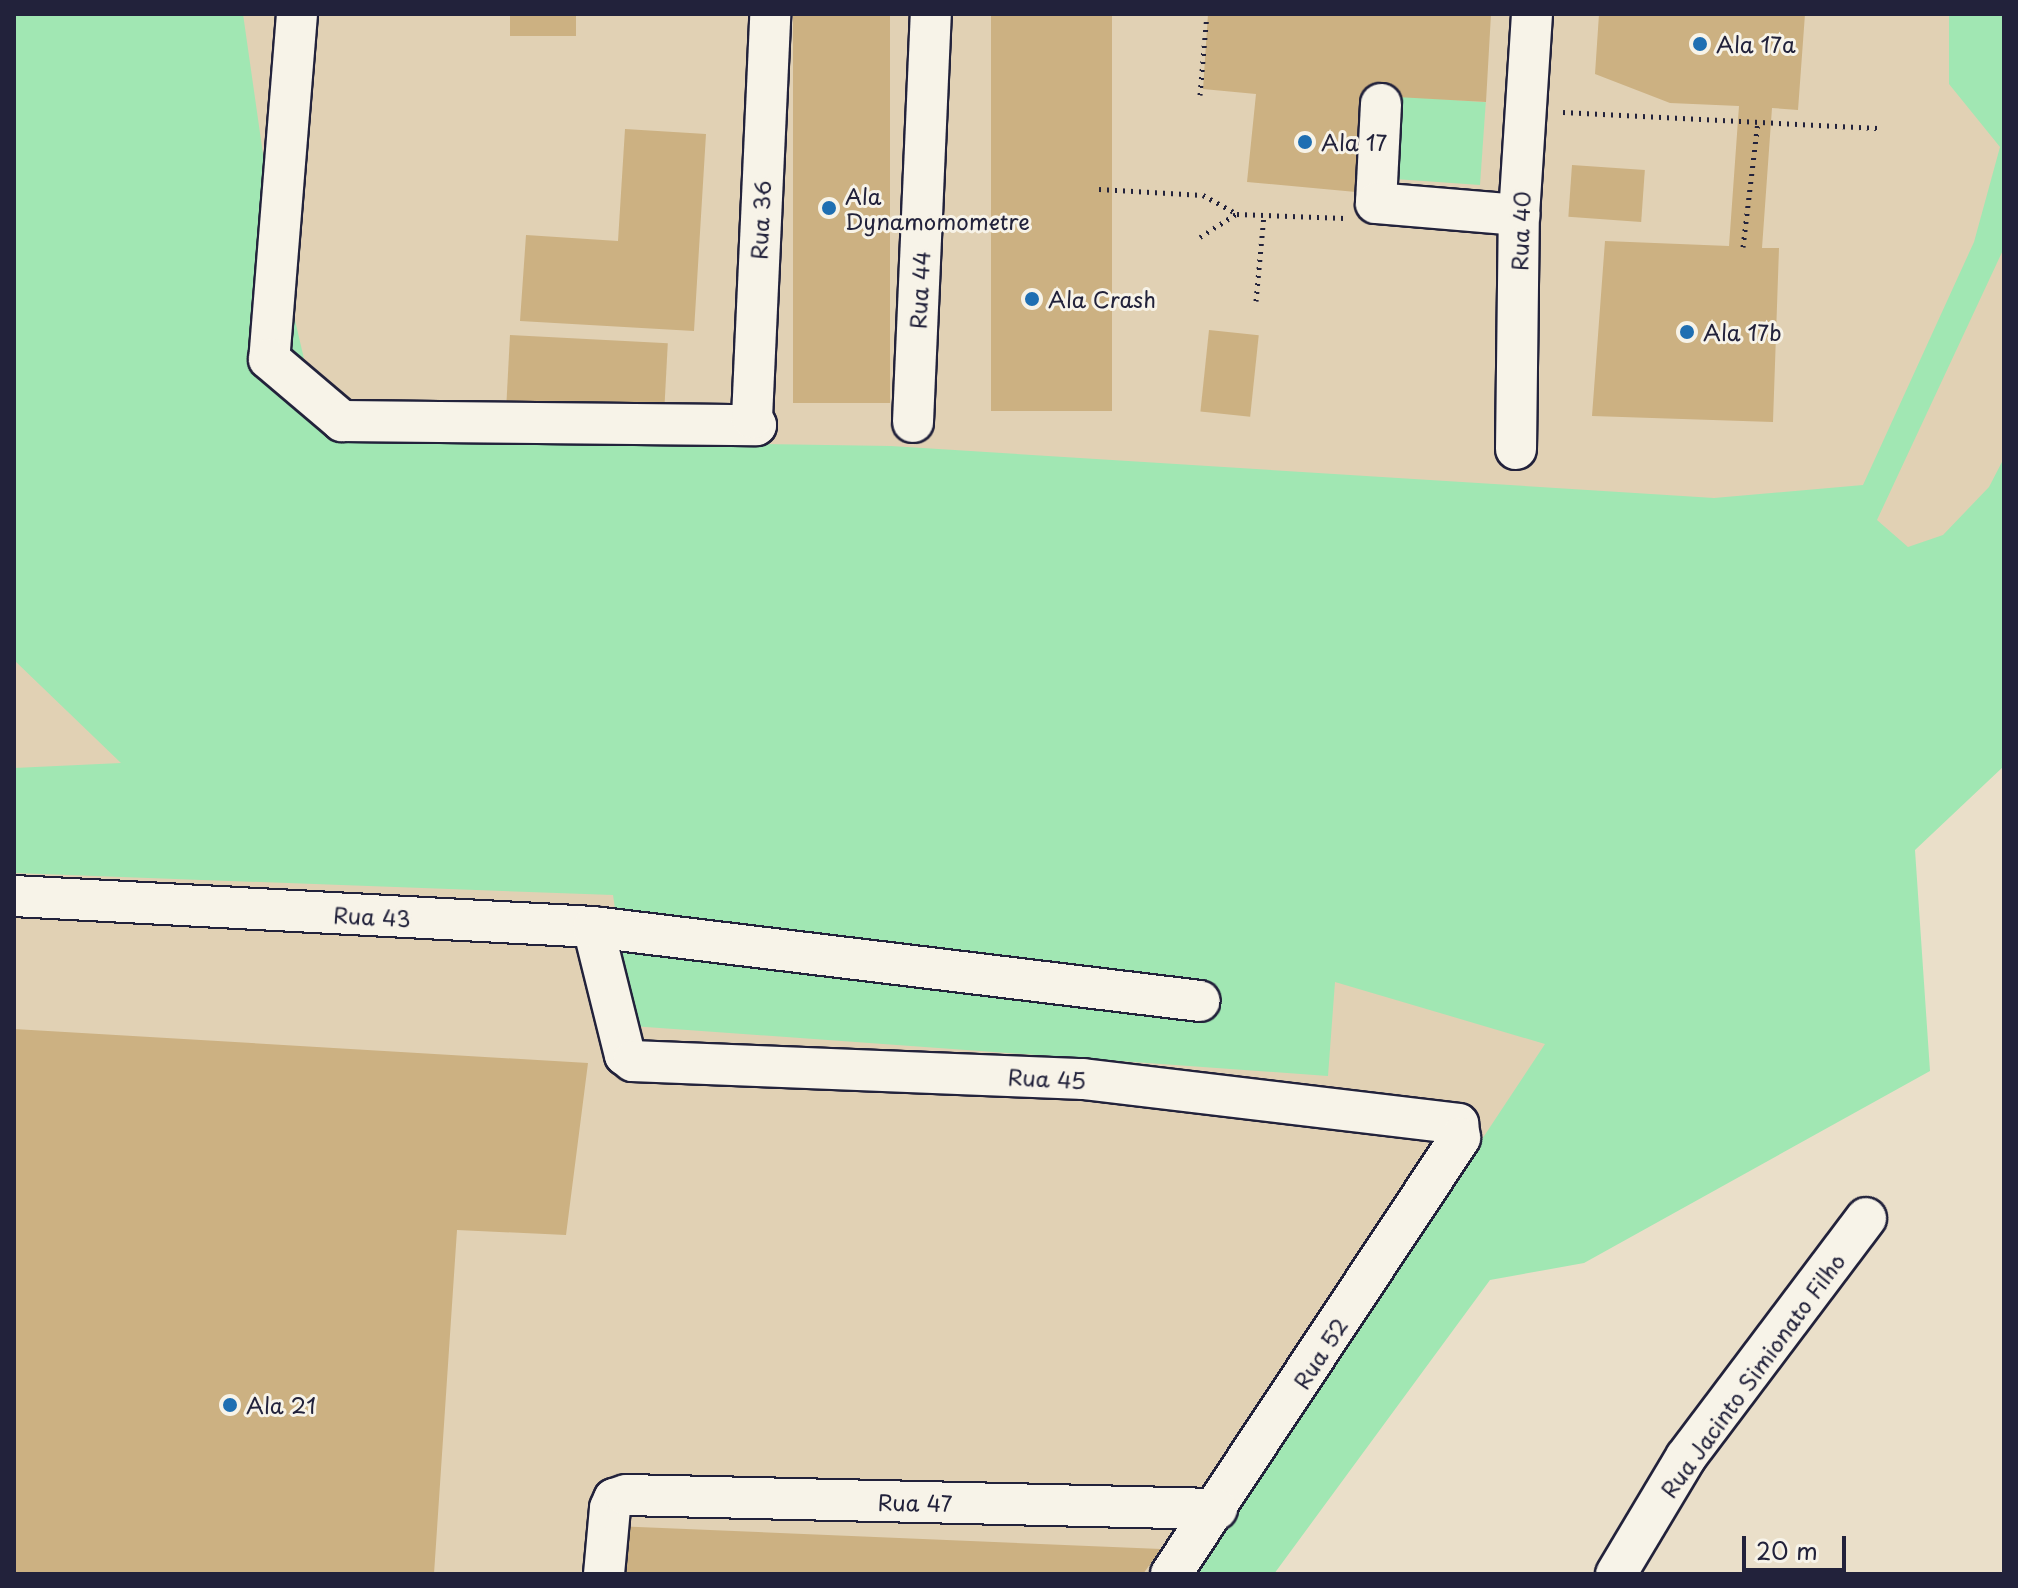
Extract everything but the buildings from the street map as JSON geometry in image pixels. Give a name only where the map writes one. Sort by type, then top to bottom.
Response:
[{"type":"street","name":"Rua 36","points":[[297,14],[269,359],[342,421],[756,425],[752,418],[770,14]]},
{"type":"street","name":"Rua 44","points":[[913,422],[931,14]]},
{"type":"street","name":"Rua 40","points":[[1516,449],[1519,215],[1529,109],[1532,14]]},
{"type":"street","points":[[1381,104],[1376,203],[1519,215]]},
{"type":"street","name":"Rua 43","points":[[14,896],[593,927],[1200,1001]]},
{"type":"street","name":"Rua 45","points":[[593,927],[629,1059],[1098,1080],[1453,1122],[1461,1128]]},
{"type":"street","name":"Rua 52","points":[[1171,1574],[1217,1509],[1461,1128]]},
{"type":"street","name":"Rua Jacinto Simionato Filho","points":[[1616,1574],[1686,1457],[1866,1218]]},
{"type":"street","name":"Rua 47","points":[[604,1574],[614,1499],[626,1495],[1217,1509]]},
{"type":"path","points":[[1200,95],[1207,14]]},
{"type":"path","points":[[1529,109],[1878,128]]},
{"type":"path","points":[[1743,247],[1758,121]]},
{"type":"path","points":[[1099,189],[1203,195],[1237,214],[1351,218],[1354,209]]},
{"type":"path","points":[[1200,237],[1237,214]]},
{"type":"path","points":[[1256,301],[1264,215]]},
{"type":"shaded area","points":[[14,14],[2004,14],[2004,528],[1211,1574],[14,1574]]},
{"type":"green space","points":[[14,14],[243,14],[274,231],[313,397],[685,443],[891,446],[1714,498],[1863,485],[1974,242],[2000,147],[1949,84],[1949,14],[2004,14],[2004,248],[1877,520],[1908,547],[1943,535],[1989,487],[2004,458],[2004,766],[1915,850],[1930,1071],[1584,1263],[1490,1280],[1274,1574],[1194,1574],[1545,1044],[1335,982],[1328,1076],[632,1026],[613,895],[14,873],[14,768],[121,763],[14,660]]},
{"type":"green space","points":[[1397,96],[1486,102],[1480,185],[1391,179]]},
{"type":"place","name":"Ala 17a","points":[[1700,44]]},
{"type":"place","name":"Ala 17","points":[[1305,142]]},
{"type":"place","name":"Ala Dynamomometre","points":[[829,208]]},
{"type":"place","name":"Ala Crash","points":[[1032,299]]},
{"type":"place","name":"Ala 17b","points":[[1687,332]]},
{"type":"place","name":"Ala 21","points":[[230,1405]]}]
